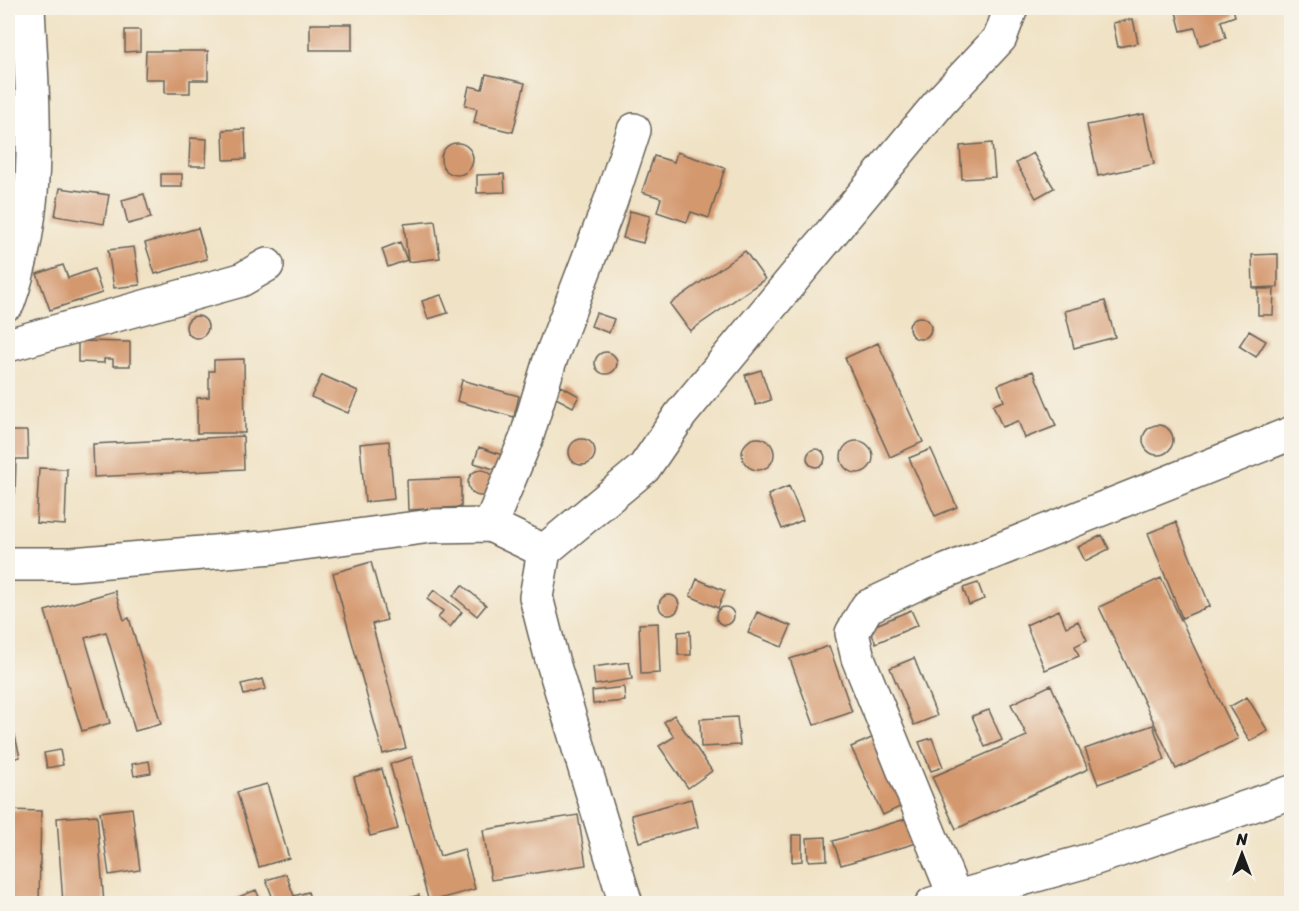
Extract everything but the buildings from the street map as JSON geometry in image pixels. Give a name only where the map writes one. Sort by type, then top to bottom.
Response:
[{"type":"street","points":[[8,303],[20,269],[30,220],[34,153],[28,8]]},
{"type":"street","points":[[626,903],[551,656],[536,597],[544,551],[644,468],[681,414],[940,102],[1000,38],[1011,8]]},
{"type":"street","points":[[490,525],[526,439],[550,360],[611,200],[634,130]]},
{"type":"street","points":[[8,345],[241,280],[267,265]]},
{"type":"street","points":[[1292,433],[931,577],[867,608],[852,633],[858,658],[944,901],[1090,860],[1292,792]]},
{"type":"street","points":[[8,564],[72,564],[315,543],[431,526],[490,525],[544,551]]}]
